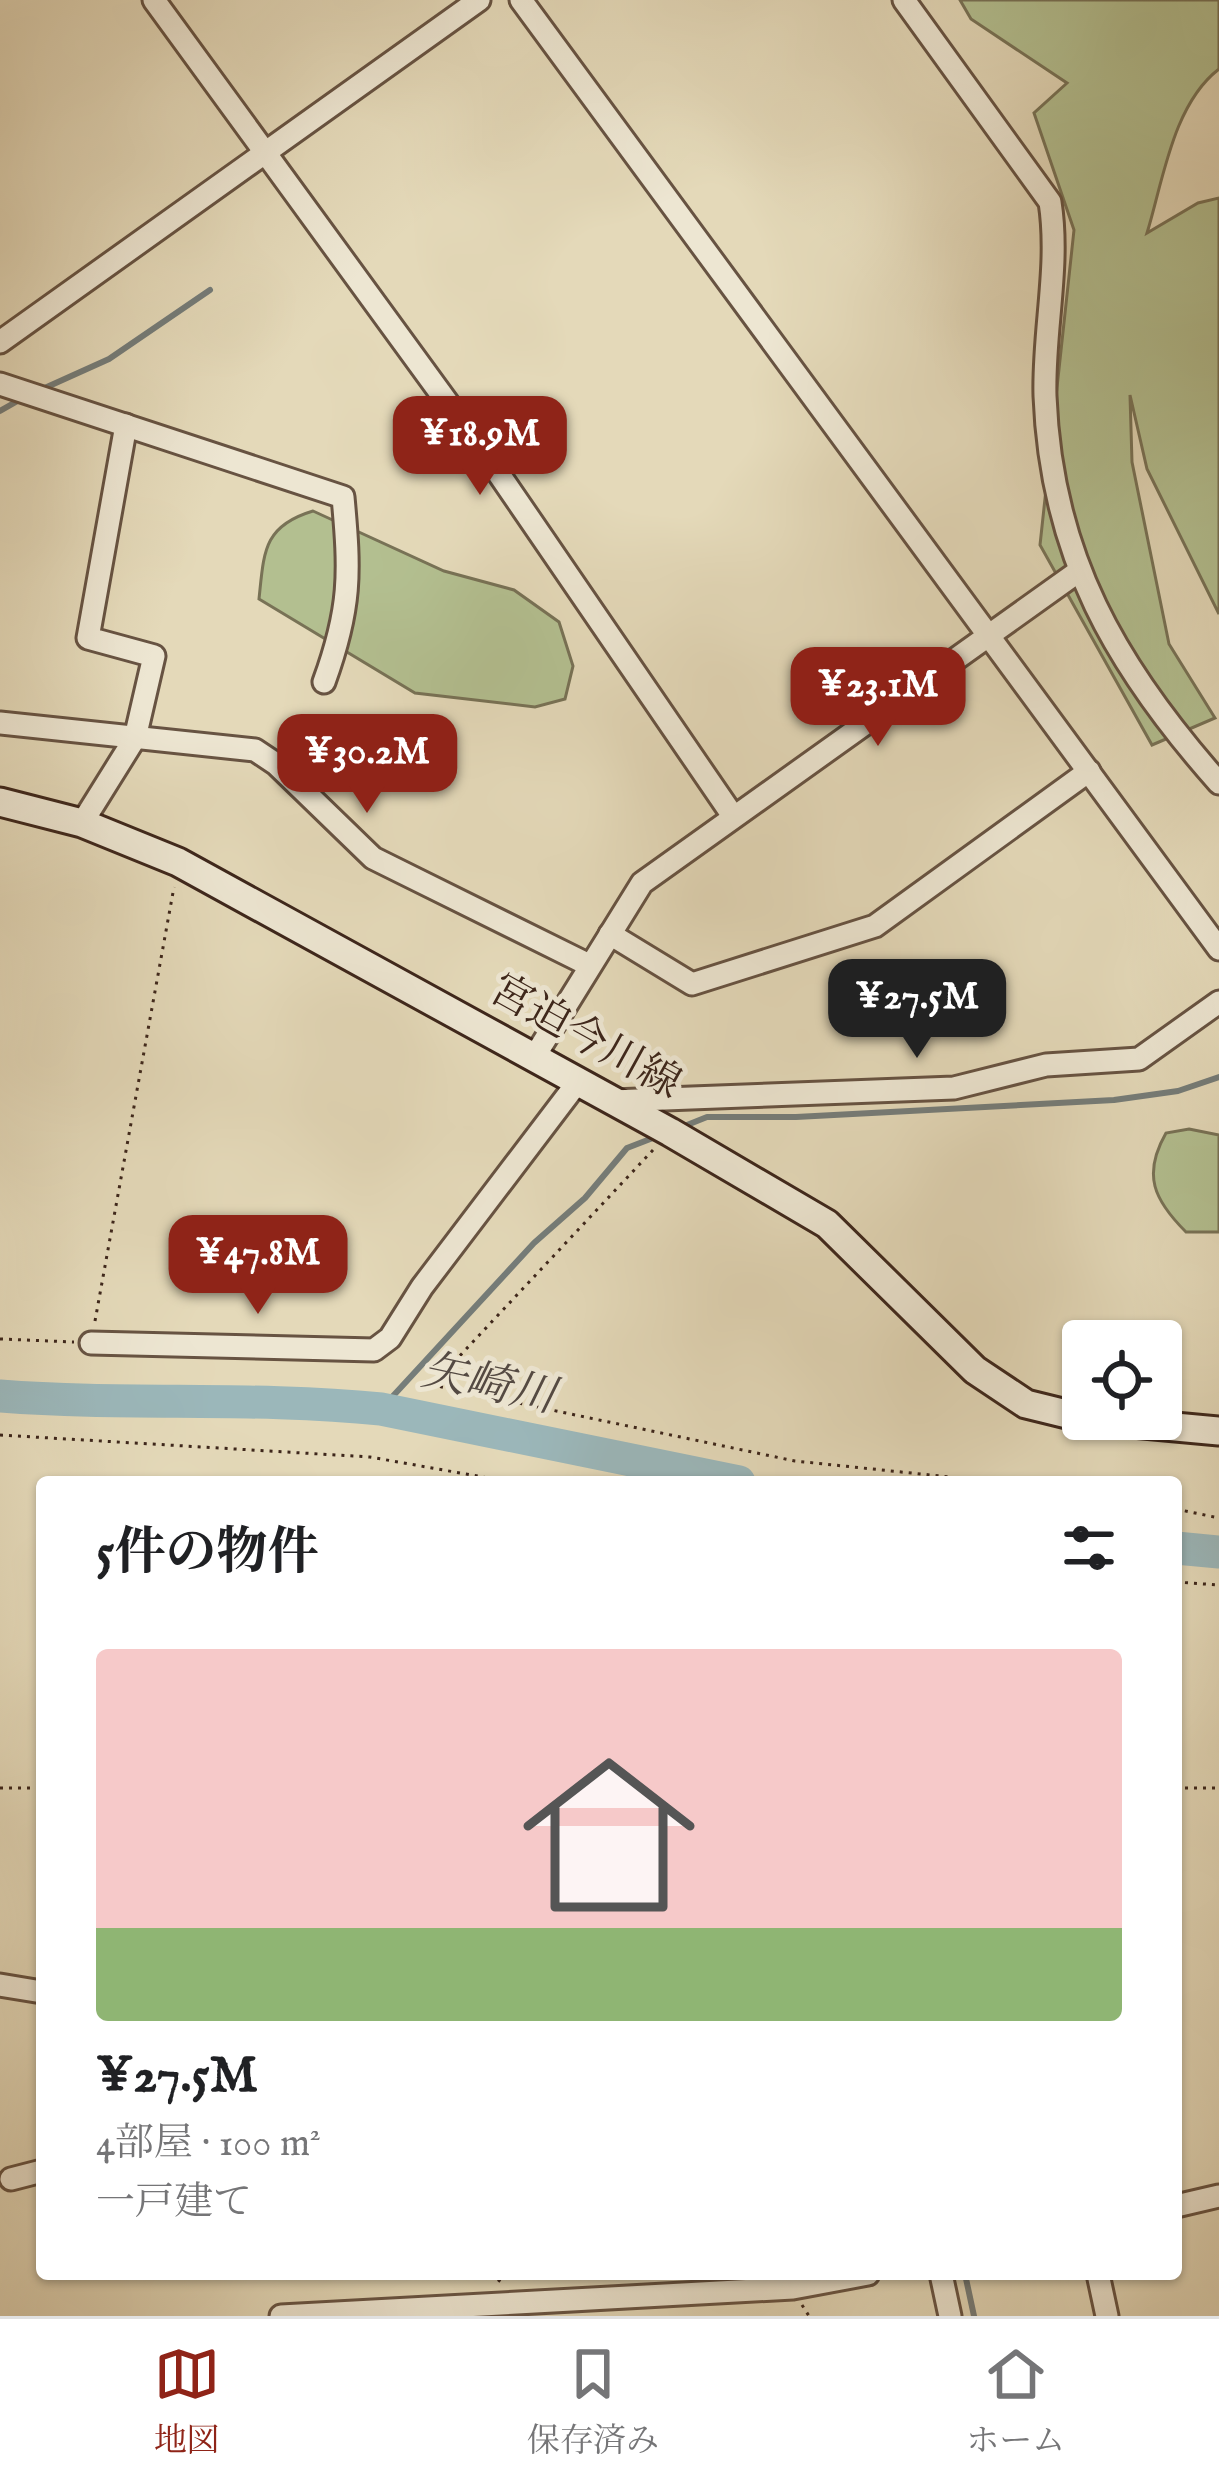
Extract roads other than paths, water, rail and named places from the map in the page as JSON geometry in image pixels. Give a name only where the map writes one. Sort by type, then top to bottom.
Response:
[{"type":"main road","name":"宮迫今川線","points":[[0,802],[82,823],[178,862],[670,1132],[827,1224],[992,1382],[1026,1405],[1062,1413]]},
{"type":"main road","name":"宮迫今川線","points":[[1182,1428],[1219,1431]]},
{"type":"street","points":[[154,0],[478,444],[734,816]]},
{"type":"street","points":[[0,342],[479,0]]},
{"type":"street","points":[[521,0],[1219,950]]},
{"type":"street","points":[[904,0],[1050,202],[1053,233],[1045,394],[1062,523],[1103,627],[1129,670],[1219,783]]},
{"type":"street","points":[[0,384],[343,497],[350,583],[343,631],[324,682]]},
{"type":"street","points":[[82,823],[135,738],[154,656],[88,638],[126,425]]},
{"type":"street","points":[[533,1059],[642,883],[1079,571]]},
{"type":"street","points":[[0,723],[255,751],[276,764],[373,858],[590,964]]},
{"type":"street","points":[[610,934],[692,984],[875,926],[1088,771]]},
{"type":"street","points":[[612,1101],[954,1088],[1046,1065],[1139,1059],[1219,1002]]},
{"type":"street","points":[[91,1343],[374,1350],[390,1338],[422,1288],[577,1082]]},
{"type":"street","points":[[0,1985],[36,1991]]},
{"type":"street","points":[[11,2179],[36,2173]]},
{"type":"street","points":[[1182,2205],[1219,2196]]},
{"type":"street","points":[[289,2315],[793,2288],[836,2280]]},
{"type":"street","points":[[941,2280],[950,2316]]},
{"type":"street","points":[[1099,2280],[1107,2316]]},
{"type":"waterway","points":[[38,391],[109,359],[210,290]]},
{"type":"waterway","points":[[0,411],[21,399]]},
{"type":"waterway","points":[[682,1127],[707,1117],[796,1117],[1114,1100],[1178,1091],[1219,1077]]},
{"type":"waterway","points":[[381,1409],[534,1243],[585,1198],[627,1148],[658,1136]]},
{"type":"waterway","name":"矢崎川","points":[[0,1396],[381,1409],[710,1476]]},
{"type":"waterway","name":"矢崎川","points":[[1182,1549],[1219,1552]]},
{"type":"waterway","points":[[966,2280],[974,2316]]}]
